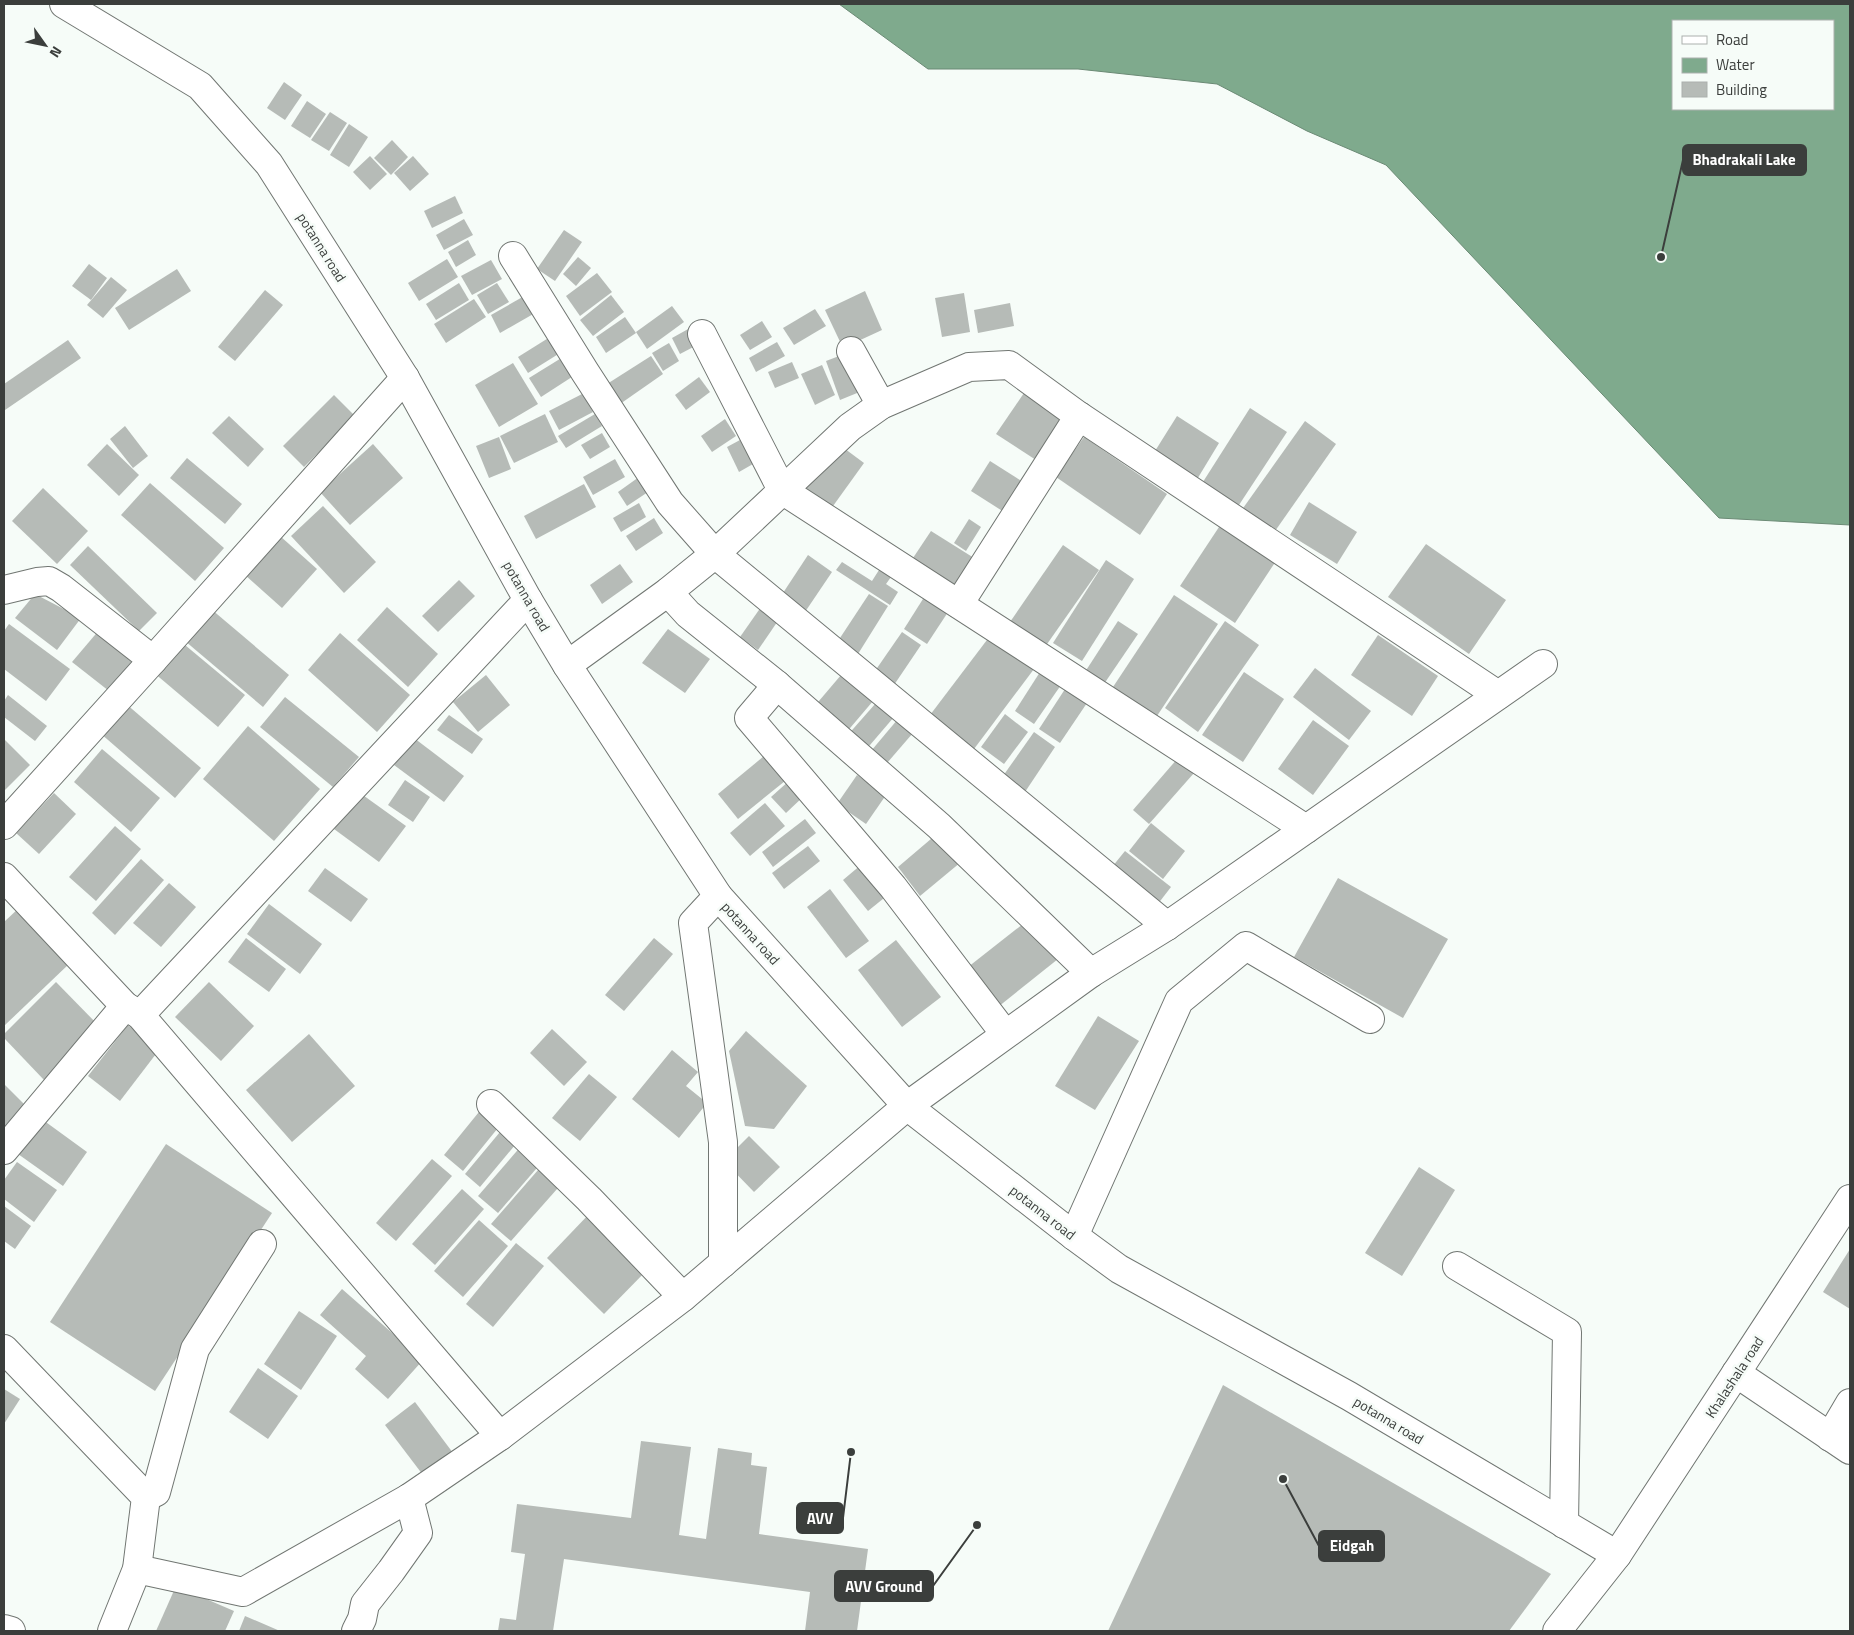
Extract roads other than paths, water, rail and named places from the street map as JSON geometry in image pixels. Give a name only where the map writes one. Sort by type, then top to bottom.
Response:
[{"type":"street","name":"potanna road","points":[[64,4],[200,86],[269,164],[404,378],[528,600],[718,896],[907,1106],[1119,1269],[1348,1396],[1617,1555]]},
{"type":"street","points":[[513,256],[670,503],[715,554],[1167,926]]},
{"type":"street","points":[[702,334],[782,490],[1306,829]]},
{"type":"street","points":[[851,350],[881,406]]},
{"type":"street","points":[[568,664],[668,592],[715,554],[850,428],[881,406],[969,367],[1009,365],[1079,416],[1498,695]]},
{"type":"street","points":[[4,825],[404,378]]},
{"type":"street","points":[[958,604],[1079,416]]},
{"type":"street","points":[[4,590],[49,581],[61,588],[153,660]]},
{"type":"street","points":[[668,592],[688,614],[777,684],[938,826],[1091,973]]},
{"type":"street","points":[[4,1150],[132,1011],[528,600]]},
{"type":"street","points":[[138,1569],[243,1592],[409,1498],[500,1436],[683,1297],[907,1106],[1091,973],[1167,926],[1543,664]]},
{"type":"street","points":[[777,684],[750,718],[893,887],[1005,1034]]},
{"type":"street","points":[[8,892],[132,1011],[500,1436]]},
{"type":"street","points":[[718,896],[693,923],[723,1142],[723,1263]]},
{"type":"street","points":[[1074,1236],[1179,1001],[1246,946],[1370,1019]]},
{"type":"street","points":[[491,1104],[589,1199],[683,1297]]},
{"type":"street","name":"Khalashala road","points":[[1617,1555],[1850,1199]]},
{"type":"street","points":[[146,1497],[156,1492],[195,1349],[262,1244]]},
{"type":"street","points":[[1457,1266],[1567,1332],[1564,1524]]},
{"type":"street","points":[[4,1349],[146,1497]]},
{"type":"street","points":[[1736,1373],[1840,1444],[1850,1403]]},
{"type":"street","points":[[112,1631],[138,1569],[146,1497]]},
{"type":"street","points":[[356,1631],[362,1619],[365,1604],[418,1533],[409,1498]]},
{"type":"street","points":[[1557,1631],[1617,1555]]},
{"type":"street","points":[[4,1629],[11,1631]]},
{"type":"water","points":[[839,4],[1850,4],[1850,525],[1719,518],[1386,165],[1307,131],[1217,84],[1078,69],[928,69]]},
{"type":"place","name":"Bhadrakali Lake","points":[[1661,257]]},
{"type":"place","name":"AVV","points":[[851,1452]]},
{"type":"place","name":"Eidgah","points":[[1283,1479]]},
{"type":"place","name":"AVV Ground","points":[[977,1525]]}]
